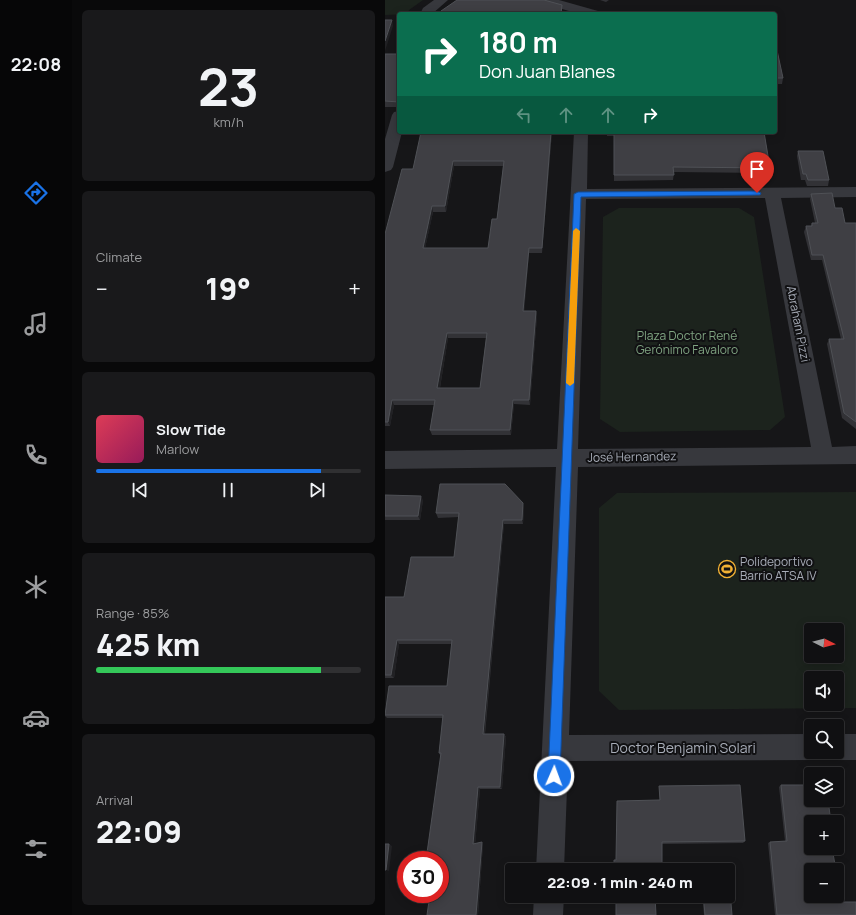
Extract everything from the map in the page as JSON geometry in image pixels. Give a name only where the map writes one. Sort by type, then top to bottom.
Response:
[{"type":"street","points":[[427,12],[443,0]]},
{"type":"street","points":[[546,0],[586,12]]},
{"type":"street","points":[[385,167],[397,122]]},
{"type":"street","points":[[550,863],[581,134]]},
{"type":"street","points":[[578,194],[856,192]]},
{"type":"street","name":"Abraham Pizzi","points":[[772,193],[823,455]]},
{"type":"street","name":"José Hernandez","points":[[385,460],[856,455]]},
{"type":"street","name":"Doctor Benjamin Solari","points":[[555,748],[804,747]]},
{"type":"street","points":[[844,747],[856,747]]},
{"type":"street","points":[[548,915],[549,903]]},
{"type":"green space","points":[[385,0],[423,0],[409,10],[408,12],[397,12],[397,14],[385,15]]},
{"type":"green space","name":"Plaza Doctor René Gerónimo Favaloro","points":[[619,208],[739,208],[754,217],[785,417],[770,430],[620,432],[600,419],[603,217]]},
{"type":"green space","name":"Polideportivo Barrio ATSA IV","points":[[856,492],[856,708],[844,708],[844,671],[804,671],[804,708],[619,710],[599,691],[599,508],[617,493]]},
{"type":"building","points":[[457,0],[544,0],[562,5],[561,12],[441,11]]},
{"type":"building","points":[[385,20],[392,20],[385,41]]},
{"type":"building","points":[[777,50],[783,78],[777,78]]},
{"type":"building","points":[[385,54],[397,54],[397,102],[385,101]]},
{"type":"building","points":[[421,134],[551,134],[542,248],[529,248],[523,311],[536,311],[529,400],[513,400],[510,430],[430,430],[435,400],[392,400],[388,422],[385,422],[385,234],[402,169],[413,169]],"holes":[[[453,161],[504,161],[497,219],[492,219],[488,248],[423,248],[432,206],[445,206]],[[447,333],[487,333],[480,388],[437,388]]]},
{"type":"building","points":[[614,134],[764,134],[770,168],[673,167],[674,175],[614,175]]},
{"type":"building","points":[[798,151],[823,151],[829,180],[808,180],[806,174],[803,174]]},
{"type":"building","points":[[832,193],[835,208],[842,208],[845,223],[856,223],[856,422],[844,413],[829,339],[844,339],[823,255],[812,255],[806,226],[812,226],[812,223],[818,223],[811,194]]},
{"type":"building","points":[[440,484],[505,484],[523,503],[522,520],[503,520],[483,734],[504,734],[500,787],[478,787],[473,844],[482,842],[476,915],[427,915],[429,903],[449,903],[449,851],[427,851],[441,753],[439,753],[443,715],[385,715],[389,686],[447,686],[452,640],[397,640],[391,675],[385,675],[385,597],[404,597],[411,557],[454,557],[459,513],[436,513]]},
{"type":"building","points":[[385,495],[421,496],[418,516],[385,516]]},
{"type":"building","points":[[740,785],[745,841],[662,842],[662,863],[614,863],[614,860],[616,860],[617,801],[660,800],[659,786]]},
{"type":"building","points":[[781,785],[804,785],[804,807],[829,807],[830,815],[804,815],[804,855],[833,855],[835,863],[804,863],[804,903],[856,902],[856,915],[777,915],[770,842],[787,841]]},
{"type":"building","points":[[385,844],[389,844],[386,870],[385,870]]},
{"type":"building","points":[[616,903],[655,903],[656,915],[616,915]]},
{"type":"building","points":[[704,903],[731,903],[732,915],[705,915]]},
{"type":"slow traffic","points":[[570,383],[576,231]]},
{"type":"place","name":"Polideportivo Barrio ATSA IV","points":[[727,569]]},
{"type":"route","points":[[554,776],[578,194],[757,193]]}]
